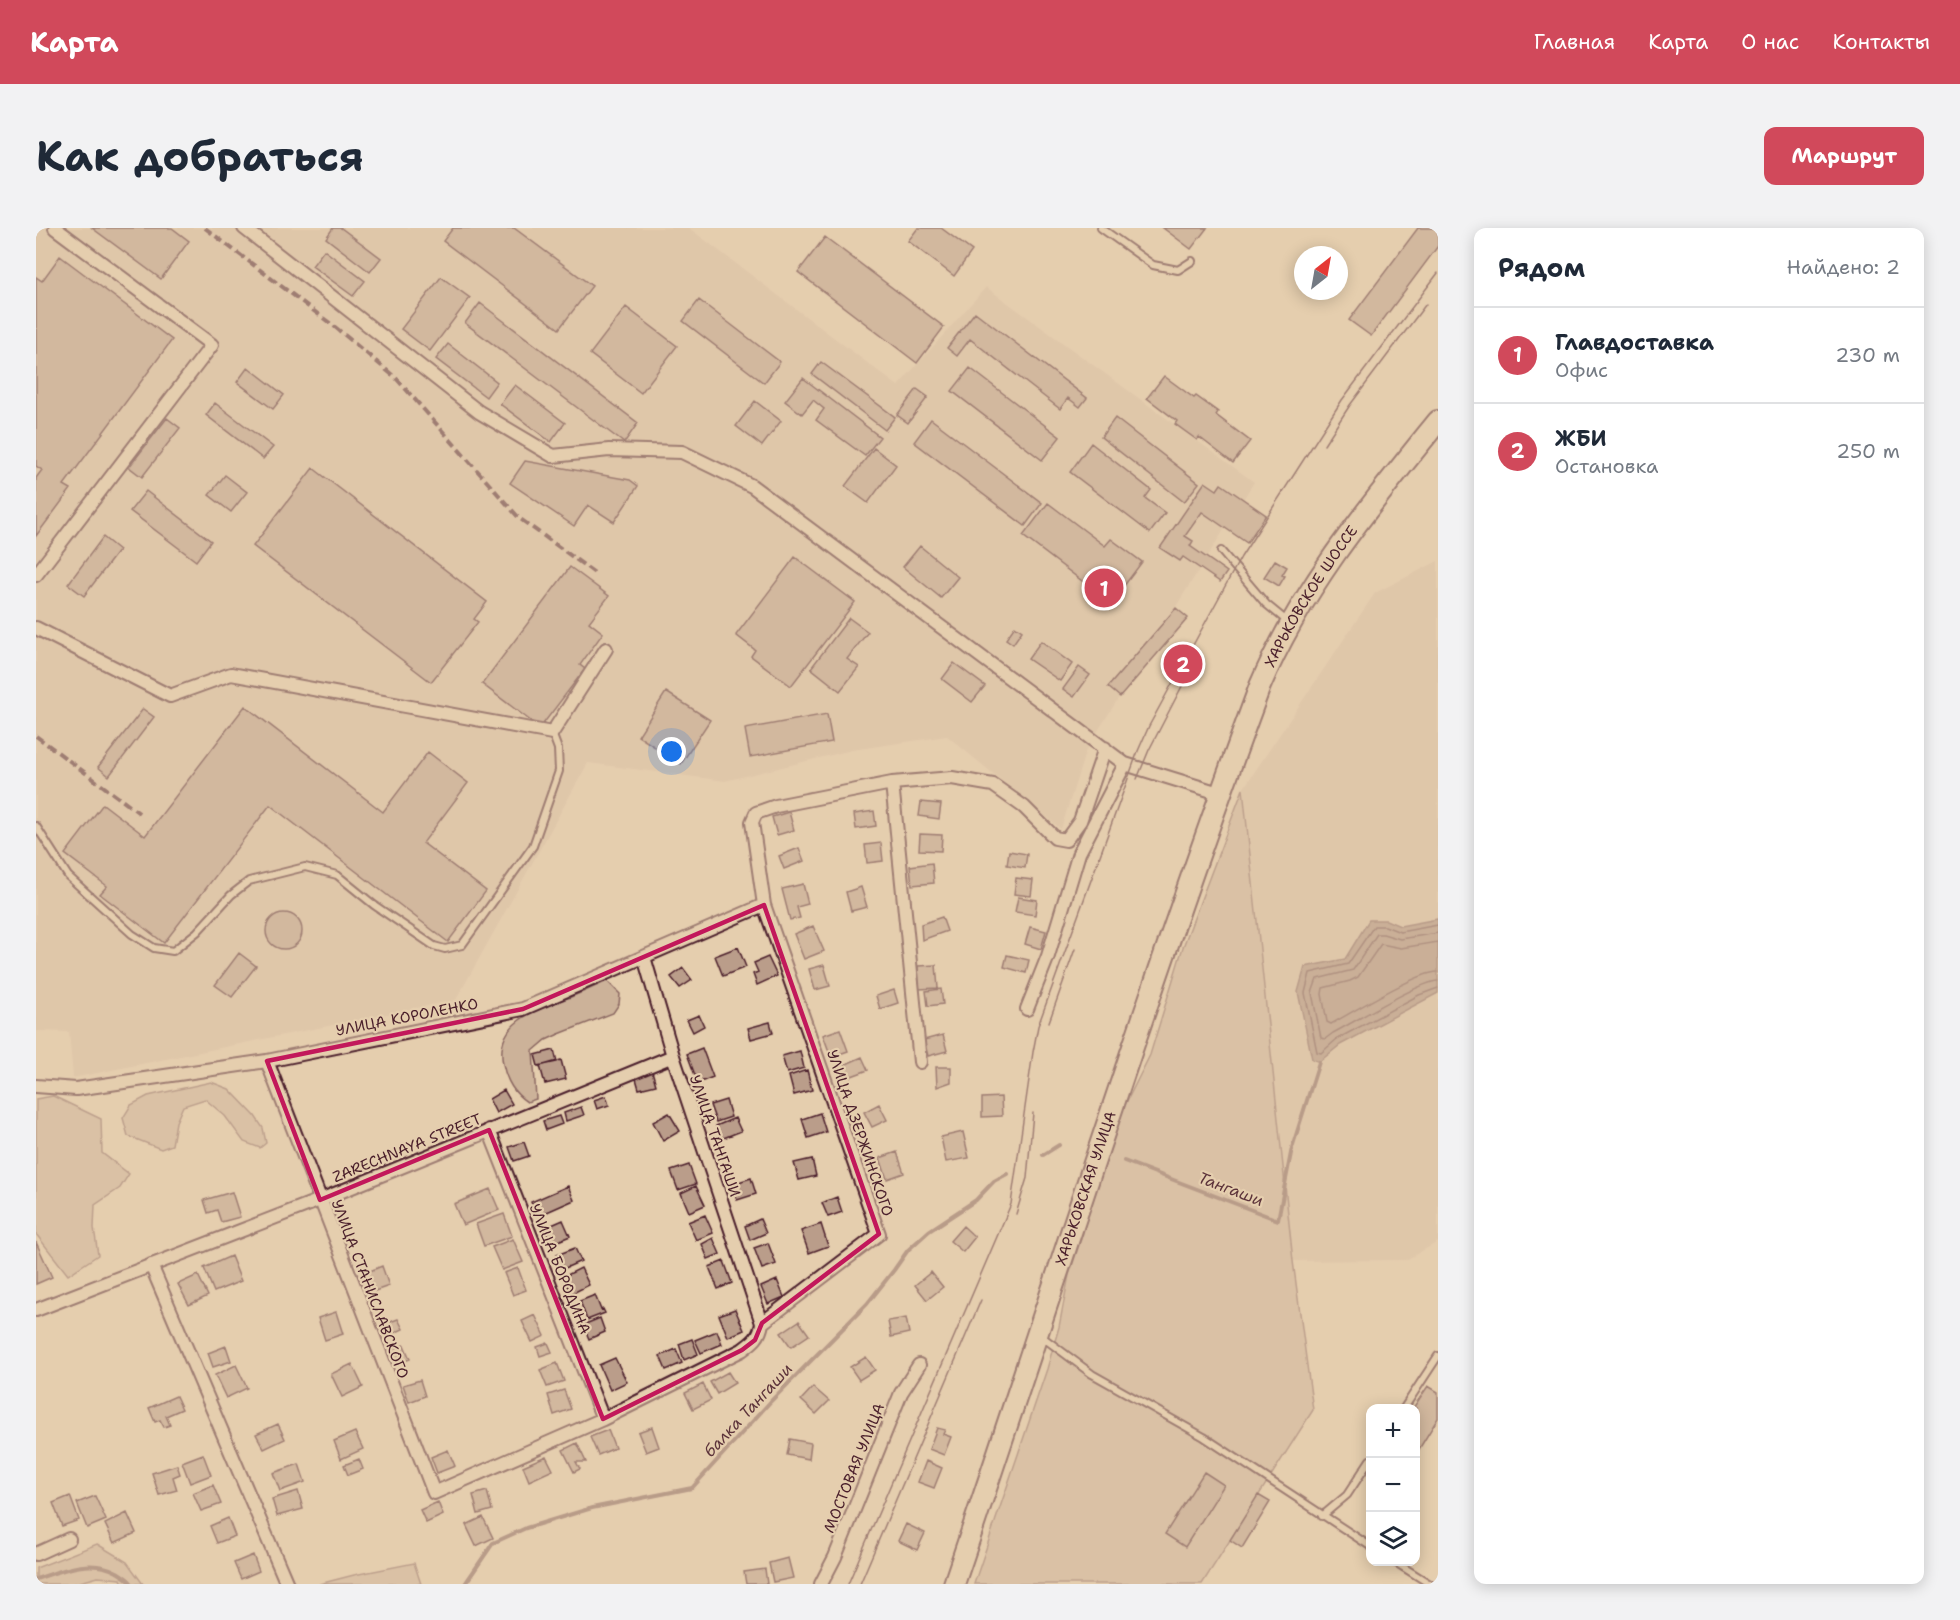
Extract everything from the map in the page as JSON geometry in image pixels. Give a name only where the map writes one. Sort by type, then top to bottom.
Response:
[{"type":"main road","name":"ХАРЬКОВСКОЕ ШОССЕ","points":[[1222,794],[1272,657],[1322,572],[1376,498],[1438,421]]},
{"type":"main road","name":"ХАРЬКОВСКАЯ УЛИЦА","points":[[954,1584],[1101,1139],[1222,794]]},
{"type":"street","points":[[36,575],[212,345],[55,228]]},
{"type":"street","points":[[244,228],[478,412],[553,456],[609,450],[682,452],[752,486],[1125,764],[1222,794]]},
{"type":"street","points":[[36,628],[170,696],[231,674],[552,733],[606,649]]},
{"type":"street","name":"УЛИЦА ДЗЕРЖИНСКОГО","points":[[434,1493],[603,1419],[742,1350],[755,1340],[761,1331],[762,1323],[879,1234],[764,905],[752,822],[756,813],[776,806],[892,783],[952,777],[993,785],[1024,807],[1055,838],[1066,840],[1080,821],[1105,748]]},
{"type":"street","points":[[1027,1009],[1048,956],[1079,854],[1125,764]]},
{"type":"street","points":[[892,783],[920,1062]]},
{"type":"street","name":"УЛИЦА КОРОЛЕНКО","points":[[36,1086],[76,1089],[267,1061],[524,1009],[764,905]]},
{"type":"street","name":"УЛИЦА ТАНГАШИ","points":[[644,957],[673,1056],[762,1323]]},
{"type":"street","name":"ZARECHNAYA STREET","points":[[36,1310],[320,1200],[673,1056]]},
{"type":"street","name":"УЛИЦА СТАНИСЛАВСКОГО","points":[[267,1061],[434,1493]]},
{"type":"street","name":"УЛИЦА БОРОДИНА","points":[[489,1130],[603,1419]]},
{"type":"street","points":[[152,1265],[287,1584]]},
{"type":"street","name":"МОСТОВАЯ УЛИЦА","points":[[821,1584],[835,1557],[901,1393],[920,1365]]},
{"type":"street","points":[[38,1549],[69,1539]]},
{"type":"lane","points":[[1101,228],[1153,265],[1178,270],[1192,261]]},
{"type":"lane","points":[[1221,551],[1266,604],[1291,625]]},
{"type":"lane","points":[[36,826],[68,876],[132,934],[153,948],[173,951],[197,932],[231,895],[249,881],[305,867],[337,875],[374,905],[434,946],[445,949],[462,945],[533,846],[559,771],[558,749],[552,733]]},
{"type":"lane","points":[[1038,1334],[1092,1374],[1204,1437],[1366,1543]]},
{"type":"lane","points":[[1407,1404],[1438,1356]]},
{"type":"lane","points":[[1322,1516],[1347,1495],[1366,1467]]},
{"type":"lane","points":[[1401,1566],[1430,1584]]},
{"type":"highlighted area","points":[[764,905],[879,1234],[762,1323],[755,1340],[742,1350],[603,1419],[489,1130],[320,1200],[267,1061],[523,1009]]},
{"type":"shaded area","points":[[36,228],[689,228],[898,386],[986,287],[1254,482],[1086,750],[1061,829],[947,736],[852,750],[725,781],[588,763],[456,1000],[73,1078],[69,1032],[36,1031]]},
{"type":"shaded area","points":[[1438,561],[1438,1242],[1406,1260],[1293,1261],[1243,789],[1375,593]]},
{"type":"shaded area","points":[[1243,789],[1293,1261],[1313,1410],[1202,1584],[974,1584],[1047,1369],[1059,1327],[1069,1275],[1083,1233],[1090,1201],[1117,1121],[1150,1055],[1183,947]]},
{"type":"shaded area","points":[[607,981],[620,994],[619,1004],[613,1013],[546,1040],[533,1051],[536,1099],[527,1102],[511,1085],[503,1064],[502,1050],[511,1028],[531,1013]]},
{"type":"shaded area","points":[[211,1082],[229,1089],[255,1116],[263,1128],[266,1143],[260,1148],[244,1142],[225,1116],[205,1099],[183,1106],[176,1122],[172,1145],[161,1149],[128,1136],[123,1118],[131,1105],[148,1096]]},
{"type":"shaded area","points":[[53,1096],[101,1119],[102,1153],[129,1174],[120,1188],[95,1205],[94,1228],[98,1255],[68,1275],[36,1234],[36,1099]]},
{"type":"shaded area","points":[[97,1544],[127,1562],[143,1584],[123,1584],[121,1579],[98,1577],[73,1584],[36,1584],[36,1568]]},
{"type":"shaded area","points":[[414,1563],[421,1584],[319,1584],[354,1575]]},
{"type":"water","points":[[1438,919],[1438,993],[1340,1045],[1319,1062],[1312,1059],[1298,992],[1305,967],[1345,959],[1369,920],[1386,920],[1400,926]]},
{"type":"building","points":[[92,228],[172,228],[189,241],[161,279]]},
{"type":"building","points":[[333,228],[341,228],[381,258],[370,272],[326,238]]},
{"type":"building","points":[[453,228],[514,228],[592,286],[559,329],[443,241]]},
{"type":"building","points":[[918,228],[941,228],[972,251],[954,276],[908,241]]},
{"type":"building","points":[[1163,228],[1207,228],[1191,249]]},
{"type":"building","points":[[1418,228],[1438,228],[1438,246],[1371,336],[1349,320]]},
{"type":"building","points":[[825,237],[944,327],[917,363],[798,272]]},
{"type":"building","points":[[324,250],[365,281],[353,296],[312,266]]},
{"type":"building","points":[[60,256],[172,340],[64,485],[71,489],[36,536],[36,478],[42,470],[36,466],[36,277],[42,281]]},
{"type":"building","points":[[441,277],[470,298],[430,351],[401,329]]},
{"type":"building","points":[[699,300],[780,362],[764,383],[683,321]]},
{"type":"building","points":[[480,303],[638,423],[624,443],[465,323]]},
{"type":"building","points":[[626,307],[677,346],[641,393],[590,354]]},
{"type":"building","points":[[975,312],[1087,398],[1080,407],[1068,398],[1060,409],[970,339],[957,356],[947,348]]},
{"type":"building","points":[[448,344],[497,382],[486,397],[436,359]]},
{"type":"building","points":[[821,362],[895,417],[885,430],[812,374]]},
{"type":"building","points":[[248,367],[284,395],[273,409],[237,382]]},
{"type":"building","points":[[970,368],[1060,437],[1042,460],[952,391]]},
{"type":"building","points":[[1164,376],[1218,412],[1216,415],[1250,441],[1233,463],[1199,437],[1197,440],[1175,424],[1177,421],[1147,398]]},
{"type":"building","points":[[803,378],[880,437],[865,456],[816,420],[824,409],[813,400],[802,414],[785,401]]},
{"type":"building","points":[[515,385],[565,423],[551,442],[500,404]]},
{"type":"building","points":[[917,389],[928,397],[908,423],[897,415]]},
{"type":"building","points":[[755,401],[781,421],[762,446],[736,426]]},
{"type":"building","points":[[215,403],[273,447],[263,459],[206,415]]},
{"type":"building","points":[[167,418],[180,428],[142,477],[129,467]]},
{"type":"building","points":[[1115,418],[1199,483],[1184,502],[1101,437]]},
{"type":"building","points":[[931,419],[1042,503],[1025,526],[914,442]]},
{"type":"building","points":[[1091,443],[1151,490],[1145,498],[1165,513],[1150,533],[1070,472]]},
{"type":"building","points":[[874,448],[896,465],[868,503],[845,486]]},
{"type":"building","points":[[525,461],[630,480],[638,486],[614,522],[588,505],[574,526],[510,483]]},
{"type":"building","points":[[313,468],[487,602],[474,619],[478,622],[431,682],[253,546]]},
{"type":"building","points":[[225,475],[247,492],[231,512],[209,495]]},
{"type":"building","points":[[1205,482],[1217,490],[1221,484],[1266,515],[1247,543],[1202,512],[1185,536],[1193,541],[1190,546],[1227,572],[1220,582],[1183,557],[1180,561],[1160,548]]},
{"type":"building","points":[[146,491],[211,541],[196,561],[130,511]]},
{"type":"building","points":[[1048,503],[1105,546],[1111,539],[1142,562],[1111,603],[1023,536]]},
{"type":"building","points":[[103,537],[119,550],[84,596],[68,584]]},
{"type":"building","points":[[920,546],[958,577],[941,598],[903,567]]},
{"type":"building","points":[[795,557],[855,602],[791,686],[751,656],[755,650],[736,635]]},
{"type":"building","points":[[1275,560],[1287,567],[1279,586],[1264,577]]},
{"type":"building","points":[[570,567],[609,596],[589,622],[603,633],[580,665],[585,669],[540,728],[482,684]]},
{"type":"building","points":[[1176,608],[1188,618],[1120,697],[1108,687]]},
{"type":"building","points":[[849,618],[868,632],[847,659],[859,667],[840,691],[811,668]]},
{"type":"building","points":[[1015,626],[1022,631],[1013,644],[1006,639]]},
{"type":"building","points":[[1041,641],[1072,664],[1060,681],[1028,659]]},
{"type":"building","points":[[954,663],[985,686],[972,702],[942,679]]},
{"type":"building","points":[[1079,667],[1090,675],[1074,697],[1063,689]]},
{"type":"building","points":[[666,692],[710,720],[681,764],[638,736]]},
{"type":"building","points":[[245,706],[383,812],[428,752],[468,783],[423,843],[486,891],[448,942],[270,805],[164,943],[100,894],[107,886],[65,854],[103,804],[145,836]]},
{"type":"building","points":[[143,709],[154,717],[109,776],[98,767]]},
{"type":"building","points":[[827,714],[832,742],[750,757],[745,729]]},
{"type":"building","points":[[921,802],[941,804],[939,819],[919,816]]},
{"type":"building","points":[[874,811],[876,826],[856,829],[854,814]]},
{"type":"building","points":[[789,812],[794,830],[777,835],[772,817]]},
{"type":"building","points":[[920,834],[942,835],[941,851],[919,850]]},
{"type":"building","points":[[881,843],[883,861],[867,863],[865,845]]},
{"type":"building","points":[[799,848],[804,861],[784,869],[779,856]]},
{"type":"building","points":[[1009,851],[1027,854],[1025,868],[1007,865]]},
{"type":"building","points":[[932,863],[934,883],[912,885],[910,866]]},
{"type":"building","points":[[1016,878],[1033,880],[1031,896],[1014,894]]},
{"type":"building","points":[[803,884],[808,904],[797,907],[800,918],[790,920],[782,889]]},
{"type":"building","points":[[861,887],[867,907],[851,911],[846,892]]},
{"type":"building","points":[[1018,897],[1037,900],[1035,915],[1015,912]]},
{"type":"building","points":[[284,913],[297,918],[302,931],[297,944],[284,949],[271,944],[266,931],[271,918]]},
{"type":"building","points":[[942,917],[947,931],[922,940],[921,924]]},
{"type":"building","points":[[813,926],[824,951],[804,959],[794,934]]},
{"type":"building","points":[[1030,927],[1046,931],[1041,949],[1025,944]]},
{"type":"building","points":[[738,947],[746,967],[723,976],[715,956]]},
{"type":"building","points":[[239,953],[256,966],[232,997],[215,985]]},
{"type":"building","points":[[1007,955],[1029,960],[1026,973],[1004,967]]},
{"type":"building","points":[[768,957],[777,976],[757,985],[753,974],[758,972],[754,963]]},
{"type":"building","points":[[824,965],[830,986],[815,990],[809,969]]},
{"type":"building","points":[[936,965],[938,988],[919,989],[918,966]]},
{"type":"building","points":[[683,968],[692,980],[680,988],[671,977]]},
{"type":"building","points":[[941,989],[943,1004],[928,1006],[926,991]]},
{"type":"building","points":[[894,990],[898,1003],[880,1009],[876,996]]},
{"type":"building","points":[[699,1015],[704,1026],[693,1032],[687,1020]]},
{"type":"building","points":[[770,1022],[773,1033],[751,1039],[748,1028]]},
{"type":"building","points":[[840,1029],[848,1051],[831,1057],[823,1035]]},
{"type":"building","points":[[943,1035],[947,1051],[928,1056],[924,1040]]},
{"type":"building","points":[[702,1048],[713,1077],[698,1083],[687,1054]]},
{"type":"building","points":[[554,1050],[557,1062],[538,1066],[535,1055]]},
{"type":"building","points":[[800,1051],[804,1068],[787,1073],[782,1056]]},
{"type":"building","points":[[862,1057],[868,1070],[849,1077],[844,1065]]},
{"type":"building","points":[[561,1060],[566,1079],[545,1084],[540,1066]]},
{"type":"building","points":[[936,1067],[951,1067],[951,1082],[937,1087]]},
{"type":"building","points":[[807,1070],[812,1090],[794,1095],[789,1076]]},
{"type":"building","points":[[652,1071],[656,1085],[639,1089],[635,1075]]},
{"type":"building","points":[[504,1090],[512,1104],[496,1113],[489,1099]]},
{"type":"building","points":[[606,1096],[609,1105],[597,1109],[594,1100]]},
{"type":"building","points":[[1001,1097],[1002,1116],[982,1117],[982,1098]]},
{"type":"building","points":[[726,1100],[731,1117],[716,1122],[710,1105]]},
{"type":"building","points":[[879,1104],[887,1120],[872,1127],[864,1112]]},
{"type":"building","points":[[581,1107],[584,1115],[566,1121],[564,1113]]},
{"type":"building","points":[[669,1113],[680,1131],[663,1141],[653,1122]]},
{"type":"building","points":[[820,1113],[826,1132],[808,1138],[802,1119]]},
{"type":"building","points":[[559,1116],[562,1124],[546,1130],[543,1121]]},
{"type":"building","points":[[735,1118],[741,1131],[721,1139],[716,1126]]},
{"type":"building","points":[[963,1132],[969,1158],[946,1162],[941,1137]]},
{"type":"building","points":[[524,1142],[529,1156],[514,1161],[509,1147]]},
{"type":"building","points":[[897,1152],[904,1173],[887,1179],[880,1158]]},
{"type":"building","points":[[812,1159],[816,1176],[799,1180],[794,1163]]},
{"type":"building","points":[[689,1165],[696,1184],[678,1190],[671,1171]]},
{"type":"building","points":[[751,1178],[756,1194],[737,1200],[732,1184]]},
{"type":"building","points":[[568,1186],[574,1200],[538,1216],[531,1202]]},
{"type":"building","points":[[696,1186],[705,1205],[689,1212],[681,1193]]},
{"type":"building","points":[[490,1189],[499,1210],[463,1225],[454,1204]]},
{"type":"building","points":[[232,1192],[240,1217],[221,1222],[217,1210],[208,1213],[204,1200]]},
{"type":"building","points":[[837,1197],[842,1212],[828,1217],[822,1203]]},
{"type":"building","points":[[504,1214],[512,1236],[484,1246],[476,1224]]},
{"type":"building","points":[[705,1215],[713,1233],[696,1240],[688,1222]]},
{"type":"building","points":[[760,1219],[766,1233],[750,1240],[745,1226]]},
{"type":"building","points":[[563,1220],[570,1236],[551,1244],[545,1228]]},
{"type":"building","points":[[821,1224],[828,1246],[809,1253],[801,1231]]},
{"type":"building","points":[[963,1226],[975,1237],[963,1252],[950,1241]]},
{"type":"building","points":[[713,1238],[720,1254],[708,1259],[702,1244]]},
{"type":"building","points":[[513,1239],[523,1262],[502,1270],[492,1247]]},
{"type":"building","points":[[36,1242],[52,1277],[36,1284]]},
{"type":"building","points":[[768,1243],[776,1264],[762,1269],[754,1248]]},
{"type":"building","points":[[575,1248],[581,1261],[563,1269],[557,1255]]},
{"type":"building","points":[[231,1256],[241,1281],[214,1292],[204,1268]]},
{"type":"building","points":[[724,1261],[732,1283],[718,1289],[709,1267]]},
{"type":"building","points":[[382,1266],[389,1286],[372,1292],[365,1273]]},
{"type":"building","points":[[518,1268],[526,1290],[513,1295],[504,1273]]},
{"type":"building","points":[[581,1268],[589,1285],[571,1294],[563,1277]]},
{"type":"building","points":[[931,1272],[943,1287],[927,1300],[915,1285]]},
{"type":"building","points":[[198,1275],[208,1296],[189,1305],[178,1284]]},
{"type":"building","points":[[777,1280],[784,1297],[768,1304],[761,1287]]},
{"type":"building","points":[[595,1295],[601,1310],[603,1309],[605,1313],[587,1320],[580,1301]]},
{"type":"building","points":[[735,1309],[744,1330],[728,1337],[719,1315]]},
{"type":"building","points":[[336,1312],[343,1334],[325,1340],[318,1318]]},
{"type":"building","points":[[535,1315],[545,1336],[532,1342],[522,1321]]},
{"type":"building","points":[[600,1318],[605,1332],[589,1339],[583,1325]]},
{"type":"building","points":[[906,1318],[909,1333],[891,1337],[888,1321]]},
{"type":"building","points":[[398,1319],[403,1329],[390,1335],[385,1324]]},
{"type":"building","points":[[799,1321],[809,1335],[791,1347],[781,1333]]},
{"type":"building","points":[[717,1331],[722,1344],[701,1353],[695,1340]]},
{"type":"building","points":[[692,1339],[698,1354],[684,1360],[679,1344]]},
{"type":"building","points":[[548,1343],[552,1352],[540,1356],[537,1347]]},
{"type":"building","points":[[404,1345],[410,1359],[395,1364],[389,1350]]},
{"type":"building","points":[[226,1346],[231,1361],[213,1367],[208,1353]]},
{"type":"building","points":[[676,1349],[682,1363],[666,1370],[660,1356]]},
{"type":"building","points":[[866,1357],[875,1370],[859,1380],[850,1367]]},
{"type":"building","points":[[615,1358],[627,1382],[610,1390],[599,1365]]},
{"type":"building","points":[[557,1363],[564,1381],[547,1387],[540,1370]]},
{"type":"building","points":[[352,1364],[363,1387],[342,1397],[331,1374]]},
{"type":"building","points":[[236,1365],[247,1388],[226,1398],[215,1375]]},
{"type":"building","points":[[728,1372],[735,1383],[717,1394],[710,1382]]},
{"type":"building","points":[[420,1380],[425,1396],[409,1402],[403,1385]]},
{"type":"building","points":[[703,1384],[711,1400],[693,1409],[685,1393]]},
{"type":"building","points":[[1428,1386],[1438,1392],[1438,1418],[1420,1447],[1420,1404],[1416,1404]]},
{"type":"building","points":[[813,1387],[829,1401],[816,1414],[801,1400]]},
{"type":"building","points":[[564,1390],[571,1409],[554,1415],[548,1395]]},
{"type":"building","points":[[176,1396],[182,1409],[166,1416],[170,1425],[164,1427],[160,1420],[155,1422],[149,1408]]},
{"type":"building","points":[[278,1424],[285,1439],[264,1449],[256,1434]]},
{"type":"building","points":[[652,1427],[659,1447],[646,1452],[638,1432]]},
{"type":"building","points":[[937,1428],[945,1430],[943,1434],[951,1437],[944,1455],[929,1449]]},
{"type":"building","points":[[608,1430],[615,1448],[598,1455],[590,1437]]},
{"type":"building","points":[[355,1432],[363,1449],[341,1459],[334,1441]]},
{"type":"building","points":[[790,1439],[811,1443],[809,1459],[787,1455]]},
{"type":"building","points":[[577,1443],[586,1462],[576,1462],[580,1469],[574,1472],[563,1450]]},
{"type":"building","points":[[448,1450],[455,1466],[437,1473],[431,1457]]},
{"type":"building","points":[[203,1454],[211,1475],[190,1483],[182,1462]]},
{"type":"building","points":[[546,1456],[553,1470],[529,1481],[523,1466]]},
{"type":"building","points":[[359,1459],[363,1469],[348,1475],[344,1465]]},
{"type":"building","points":[[926,1461],[942,1468],[934,1488],[918,1482]]},
{"type":"building","points":[[299,1464],[305,1482],[280,1491],[273,1473]]},
{"type":"building","points":[[177,1465],[180,1474],[173,1477],[177,1490],[159,1495],[152,1473]]},
{"type":"building","points":[[1204,1472],[1224,1485],[1185,1547],[1165,1534]]},
{"type":"building","points":[[213,1485],[221,1504],[201,1511],[193,1493]]},
{"type":"building","points":[[298,1491],[303,1509],[277,1516],[272,1499]]},
{"type":"building","points":[[487,1491],[492,1510],[478,1514],[473,1495]]},
{"type":"building","points":[[1258,1495],[1270,1502],[1242,1548],[1230,1540]]},
{"type":"building","points":[[70,1496],[79,1520],[62,1526],[53,1503]]},
{"type":"building","points":[[95,1496],[106,1520],[87,1528],[77,1503]]},
{"type":"building","points":[[438,1502],[443,1515],[426,1523],[420,1510]]},
{"type":"building","points":[[127,1513],[136,1533],[114,1543],[105,1524]]},
{"type":"building","points":[[483,1517],[493,1538],[476,1546],[466,1525]]},
{"type":"building","points":[[228,1518],[235,1536],[217,1543],[210,1526]]},
{"type":"building","points":[[906,1524],[925,1533],[917,1550],[898,1541]]},
{"type":"building","points":[[253,1555],[259,1571],[241,1579],[234,1563]]},
{"type":"building","points":[[788,1558],[793,1578],[773,1582],[769,1563]]},
{"type":"building","points":[[765,1569],[767,1584],[746,1584],[744,1572]]},
{"type":"waterway","name":"Тангаши","points":[[1124,1161],[1278,1220],[1292,1148],[1319,1062]]},
{"type":"waterway","name":"балка Тангаши","points":[[1043,1155],[1059,1145]]},
{"type":"waterway","name":"балка Тангаши","points":[[465,1584],[493,1543],[526,1528],[592,1508],[692,1488],[771,1401],[867,1304],[908,1250],[929,1231],[976,1200],[994,1181],[1007,1174]]},
{"type":"waterway","name":"балка Тангаши","points":[[36,1579],[77,1567],[97,1566],[117,1572],[132,1584]]},
{"type":"tram line","points":[[848,1584],[1011,1204],[1038,1026],[1149,726],[1241,557],[1342,400],[1438,273]]},
{"type":"tram line","points":[[1324,445],[1350,405],[1426,304]]},
{"type":"tram line","points":[[1137,779],[1149,750],[1195,661]]},
{"type":"tram line","points":[[1049,1022],[1075,949]]},
{"type":"tram line","points":[[1016,1214],[1027,1178],[1033,1113]]},
{"type":"tram line","points":[[860,1584],[981,1300]]},
{"type":"railway","points":[[205,228],[335,327],[396,378],[519,518],[596,574]]},
{"type":"railway","points":[[36,736],[139,813]]},
{"type":"place","name":"Главдоставка","points":[[1104,588]]},
{"type":"place","name":"ЖБИ","points":[[1183,664]]}]
